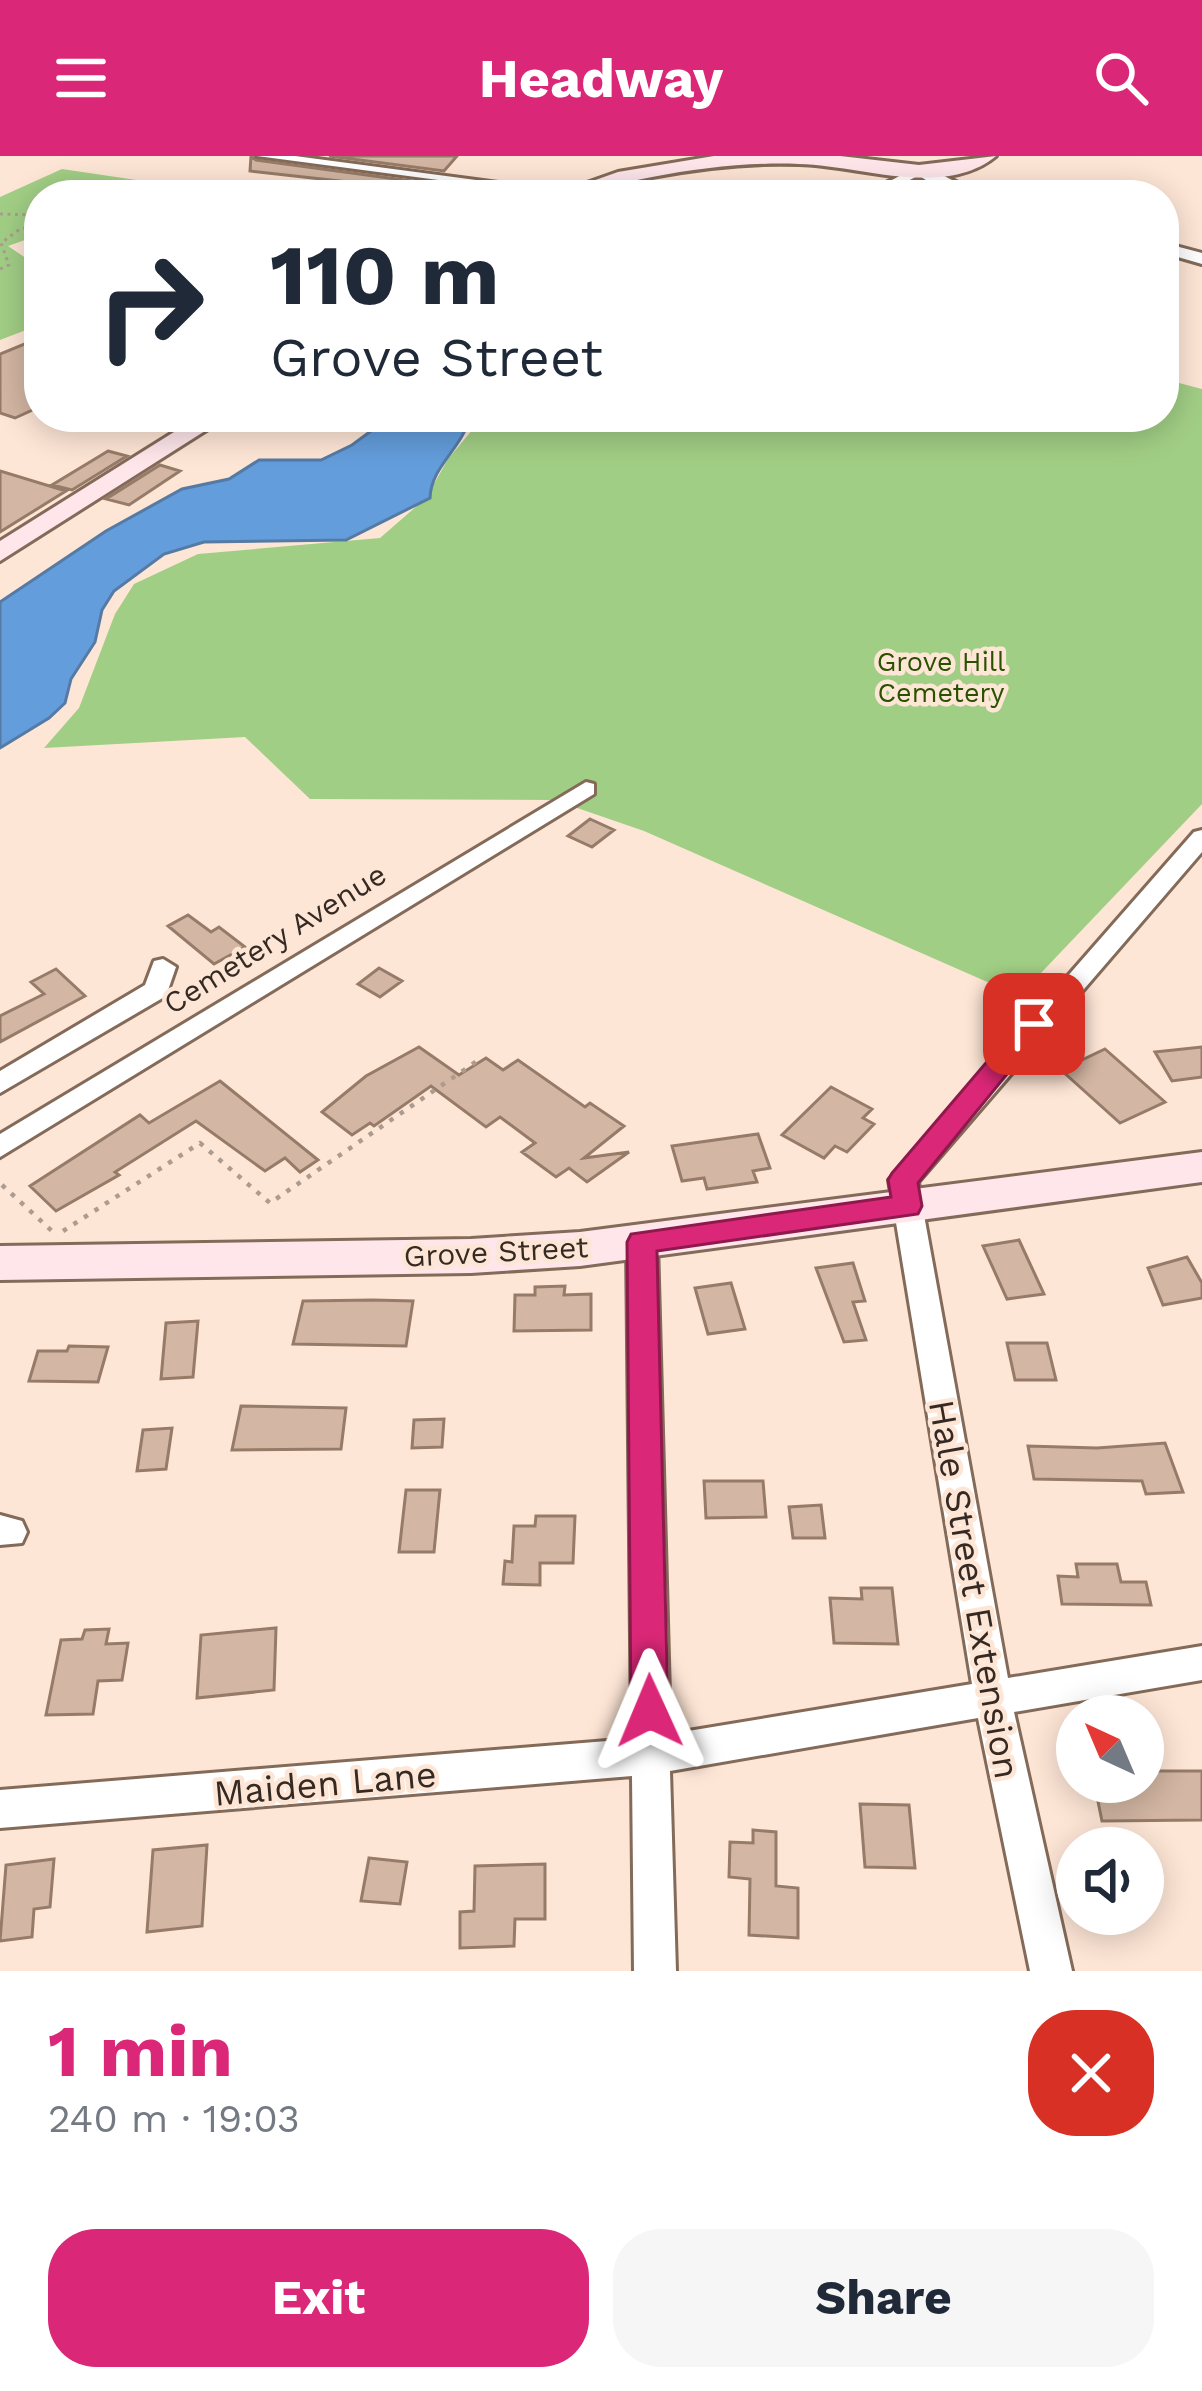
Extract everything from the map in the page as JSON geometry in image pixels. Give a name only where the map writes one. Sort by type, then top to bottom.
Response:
[{"type":"main road","points":[[620,180],[770,158],[829,160],[922,173],[955,169],[987,156]]},
{"type":"main road","points":[[0,553],[191,432]]},
{"type":"main road","name":"Grove Street","points":[[0,1263],[470,1256],[642,1242],[1202,1167]]},
{"type":"street","points":[[263,156],[454,180]]},
{"type":"street","points":[[905,180],[922,173],[934,180]]},
{"type":"street","name":"Cemetery Avenue","points":[[0,1147],[586,789]]},
{"type":"street","points":[[907,1206],[903,1180],[1199,844]]},
{"type":"street","points":[[0,1083],[157,990],[164,967]]},
{"type":"street","name":"Hale Street Extension","points":[[907,1206],[992,1700],[1051,1971]]},
{"type":"street","points":[[642,1242],[655,1971]]},
{"type":"street","name":"Maiden Lane","points":[[0,1809],[650,1756],[1202,1663]]},
{"type":"path","points":[[0,269],[9,265],[1,243],[5,236],[24,230]]},
{"type":"path","points":[[2,1185],[57,1234],[200,1143],[270,1203],[480,1059]]},
{"type":"green space","points":[[62,169],[136,180],[38,180]]},
{"type":"green space","points":[[24,186],[24,240],[8,246],[24,257],[24,331],[0,340],[0,197]]},
{"type":"green space","name":"Grove Hill Cemetery","points":[[1179,383],[1202,389],[1202,804],[1019,996],[644,831],[554,800],[310,799],[245,737],[44,748],[79,708],[115,614],[134,584],[198,554],[380,538],[426,498],[470,432],[1179,432]]},
{"type":"water","points":[[370,432],[464,432],[436,476],[430,498],[346,540],[204,542],[164,554],[114,591],[102,610],[95,642],[71,679],[65,703],[0,748],[0,602],[106,531],[182,489],[229,479],[259,460],[321,460]]},
{"type":"building","points":[[251,156],[404,180],[330,180],[250,171]]},
{"type":"building","points":[[329,156],[457,156],[444,171]]},
{"type":"building","points":[[24,344],[24,414],[15,418],[0,413],[0,354]]},
{"type":"building","points":[[108,451],[127,456],[72,490],[52,485]]},
{"type":"building","points":[[160,465],[180,471],[129,505],[106,499]]},
{"type":"building","points":[[0,471],[66,491],[0,532]]},
{"type":"building","points":[[590,819],[614,830],[592,847],[568,836]]},
{"type":"building","points":[[188,915],[211,932],[219,927],[245,947],[214,964],[168,926]]},
{"type":"building","points":[[379,968],[402,981],[380,997],[358,984]]},
{"type":"building","points":[[56,969],[85,996],[0,1042],[0,1016],[44,994],[31,982]]},
{"type":"building","points":[[419,1047],[459,1075],[486,1058],[503,1070],[518,1060],[585,1107],[590,1103],[624,1126],[584,1158],[629,1152],[587,1182],[569,1168],[556,1177],[522,1152],[535,1143],[500,1117],[486,1127],[431,1086],[374,1126],[370,1123],[352,1135],[322,1112],[366,1076]]},
{"type":"building","points":[[1202,1047],[1202,1077],[1172,1081],[1155,1052]]},
{"type":"building","points":[[1105,1049],[1165,1102],[1120,1123],[1061,1070]]},
{"type":"building","points":[[220,1081],[318,1160],[300,1172],[285,1158],[265,1171],[196,1121],[115,1172],[119,1175],[56,1211],[30,1186],[140,1115],[149,1123]]},
{"type":"building","points":[[831,1087],[872,1109],[863,1118],[874,1124],[847,1152],[835,1146],[824,1158],[782,1135]]},
{"type":"building","points":[[758,1134],[770,1168],[753,1171],[757,1182],[707,1189],[704,1178],[682,1181],[672,1146]]},
{"type":"building","points":[[1019,1240],[1044,1294],[1007,1299],[983,1246]]},
{"type":"building","points":[[1187,1257],[1202,1283],[1202,1298],[1163,1305],[1148,1268]]},
{"type":"building","points":[[853,1263],[865,1301],[853,1302],[866,1340],[844,1342],[816,1268]]},
{"type":"building","points":[[731,1283],[745,1329],[708,1334],[695,1288]]},
{"type":"building","points":[[565,1286],[564,1295],[591,1294],[591,1330],[514,1331],[515,1295],[535,1295],[535,1287]]},
{"type":"building","points":[[303,1301],[413,1301],[406,1346],[293,1344]]},
{"type":"building","points":[[198,1321],[193,1377],[161,1379],[166,1323]]},
{"type":"building","points":[[1007,1343],[1047,1343],[1056,1380],[1015,1380]]},
{"type":"building","points":[[69,1346],[108,1347],[98,1382],[29,1381],[38,1351],[67,1351]]},
{"type":"building","points":[[241,1406],[346,1408],[341,1449],[232,1450]]},
{"type":"building","points":[[444,1419],[442,1447],[412,1448],[414,1420]]},
{"type":"building","points":[[172,1428],[166,1469],[137,1471],[143,1430]]},
{"type":"building","points":[[1165,1443],[1183,1492],[1146,1494],[1142,1481],[1034,1479],[1028,1446],[1097,1448]]},
{"type":"building","points":[[704,1481],[763,1481],[766,1517],[706,1518]]},
{"type":"building","points":[[406,1490],[440,1490],[434,1552],[399,1552]]},
{"type":"building","points":[[821,1505],[825,1538],[793,1538],[789,1507]]},
{"type":"building","points":[[536,1516],[575,1516],[573,1563],[540,1563],[540,1585],[503,1584],[505,1561],[512,1562],[514,1526],[535,1526]]},
{"type":"building","points":[[1076,1564],[1117,1564],[1121,1582],[1146,1582],[1151,1605],[1062,1604],[1058,1576],[1078,1577]]},
{"type":"building","points":[[861,1588],[892,1588],[898,1644],[834,1643],[830,1598],[862,1599]]},
{"type":"building","points":[[276,1628],[274,1690],[197,1698],[201,1635]]},
{"type":"building","points":[[109,1629],[106,1644],[128,1643],[122,1680],[98,1681],[93,1714],[46,1715],[61,1640],[82,1639],[85,1630]]},
{"type":"building","points":[[1164,1771],[1202,1771],[1202,1820],[1102,1821],[1098,1803],[1164,1803]]},
{"type":"building","points":[[860,1804],[909,1805],[915,1868],[865,1867]]},
{"type":"building","points":[[753,1830],[776,1832],[776,1886],[798,1888],[798,1938],[749,1935],[750,1879],[729,1877],[730,1842],[753,1843]]},
{"type":"building","points":[[207,1845],[202,1926],[147,1932],[153,1850]]},
{"type":"building","points":[[369,1858],[407,1862],[400,1904],[361,1901]]},
{"type":"building","points":[[54,1859],[50,1907],[34,1909],[32,1937],[0,1941],[6,1865]]},
{"type":"building","points":[[545,1864],[545,1919],[515,1919],[514,1946],[460,1948],[460,1912],[474,1911],[475,1866]]},
{"type":"route","points":[[650,1711],[642,1242],[907,1206],[903,1180],[1034,1024]]}]
